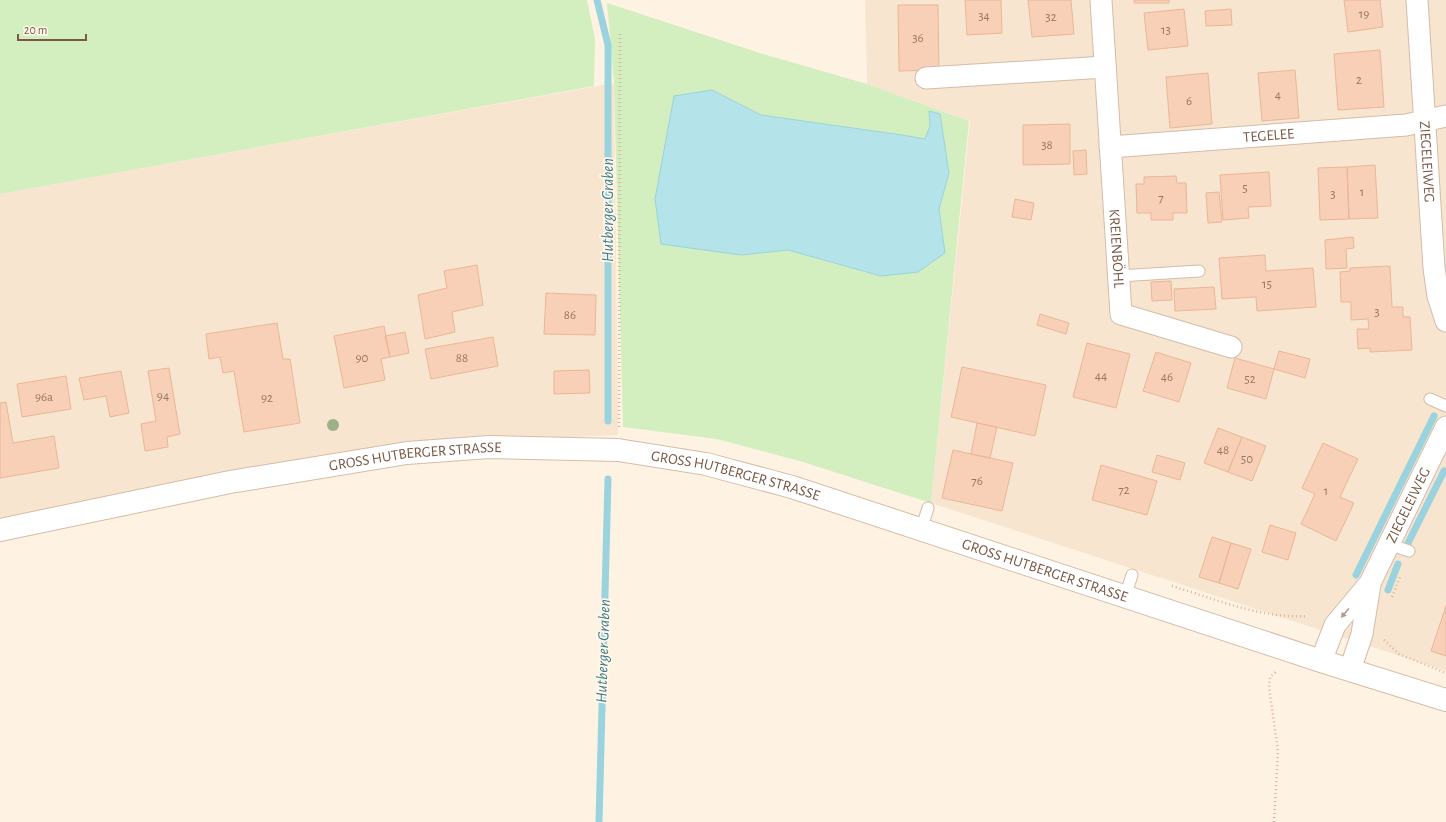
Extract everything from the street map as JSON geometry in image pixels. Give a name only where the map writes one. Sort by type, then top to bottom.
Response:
[{"type":"main road","name":"GROSS HUTBERGER STRASSE","points":[[0,530],[238,481],[407,453],[489,447],[618,450],[706,464],[792,487],[1321,661],[1446,700]]},
{"type":"street","name":"KREIENBÖHL","points":[[1101,0],[1121,314],[1231,347]]},
{"type":"street","name":"ZIEGELEIWEG","points":[[1417,0],[1434,268],[1438,296],[1446,321]]},
{"type":"street","points":[[926,78],[1105,67]]},
{"type":"street","name":"TEGELEE","points":[[1110,147],[1406,126],[1425,120],[1446,116]]},
{"type":"street","name":"ZIEGELEIWEG","points":[[1321,661],[1335,625],[1370,583],[1446,427]]},
{"type":"street","name":"ZIEGELEIWEG","points":[[1350,670],[1362,634],[1370,583]]},
{"type":"lane","points":[[1119,276],[1199,270]]},
{"type":"lane","points":[[1430,399],[1446,406]]},
{"type":"lane","points":[[921,530],[928,508]]},
{"type":"lane","points":[[1388,544],[1409,551]]},
{"type":"lane","points":[[1125,596],[1132,575]]},
{"type":"path","points":[[619,430],[620,31]]},
{"type":"path","points":[[1390,602],[1409,551]]},
{"type":"path","points":[[1169,585],[1258,611],[1290,617],[1307,616]]},
{"type":"path","points":[[1384,634],[1384,641],[1399,654],[1423,665],[1446,673]]},
{"type":"path","points":[[1269,687],[1278,751],[1274,822]]},
{"type":"shaded area","points":[[865,0],[1446,0],[1446,671],[931,503],[970,121],[867,84]]},
{"type":"shaded area","points":[[614,83],[618,435],[402,444],[0,524],[0,194]]},
{"type":"green space","points":[[0,0],[587,0],[595,39],[594,86],[0,194]]},
{"type":"green space","points":[[607,3],[763,54],[867,84],[969,121],[931,503],[803,462],[717,439],[623,427],[614,83]],"holes":[[[712,90],[761,115],[925,139],[930,126],[929,112],[940,114],[949,173],[939,209],[945,253],[881,276],[788,250],[741,255]]]},
{"type":"water","points":[[712,90],[761,115],[925,139],[930,126],[929,111],[940,114],[949,173],[939,209],[945,253],[918,272],[881,276],[788,250],[741,255],[661,244],[655,199],[674,96]]},
{"type":"building","points":[[965,0],[1001,0],[1002,33],[967,35]]},
{"type":"building","points":[[1028,0],[1071,0],[1074,34],[1032,37]]},
{"type":"building","points":[[1134,0],[1169,0],[1169,3],[1134,3]]},
{"type":"building","points":[[1344,0],[1380,0],[1383,27],[1348,32]]},
{"type":"building","points":[[898,5],[938,5],[939,70],[899,71]]},
{"type":"building","points":[[1184,9],[1188,46],[1148,50],[1144,13]]},
{"type":"building","points":[[1231,9],[1232,25],[1206,26],[1205,11]]},
{"type":"building","points":[[1380,50],[1384,107],[1338,110],[1334,54]]},
{"type":"building","points":[[1295,70],[1299,118],[1262,121],[1258,73]]},
{"type":"building","points":[[1208,73],[1212,124],[1170,128],[1166,77]]},
{"type":"building","points":[[1070,124],[1070,164],[1023,165],[1023,125]]},
{"type":"building","points":[[1086,150],[1087,174],[1074,175],[1073,151]]},
{"type":"building","points":[[1375,165],[1378,218],[1349,219],[1347,167]]},
{"type":"building","points":[[1347,167],[1349,219],[1320,220],[1318,168]]},
{"type":"building","points":[[1269,172],[1271,206],[1248,207],[1249,218],[1223,220],[1220,175]]},
{"type":"building","points":[[1176,176],[1177,183],[1186,183],[1187,213],[1173,213],[1173,220],[1151,220],[1151,213],[1137,213],[1136,184],[1144,184],[1144,177]]},
{"type":"building","points":[[1219,192],[1222,222],[1208,223],[1206,193]]},
{"type":"building","points":[[1015,199],[1034,203],[1031,220],[1012,217]]},
{"type":"building","points":[[1353,237],[1354,248],[1346,249],[1347,268],[1326,269],[1325,240]]},
{"type":"building","points":[[1265,255],[1266,271],[1313,268],[1316,307],[1257,311],[1256,297],[1222,299],[1219,258]]},
{"type":"building","points":[[477,265],[483,305],[452,312],[455,332],[425,339],[418,295],[447,288],[444,271]]},
{"type":"building","points":[[1390,266],[1392,307],[1403,307],[1403,317],[1410,317],[1412,350],[1370,352],[1370,348],[1358,349],[1357,329],[1369,329],[1368,319],[1351,320],[1351,302],[1341,302],[1340,272],[1350,271],[1350,268]]},
{"type":"building","points":[[1171,281],[1172,300],[1152,301],[1151,282]]},
{"type":"building","points":[[1214,287],[1216,309],[1175,311],[1174,289]]},
{"type":"building","points":[[546,293],[596,295],[595,335],[544,334]]},
{"type":"building","points":[[1040,314],[1069,323],[1066,334],[1037,325]]},
{"type":"building","points":[[277,323],[283,359],[290,359],[300,423],[244,432],[234,371],[223,373],[220,357],[209,359],[206,334]]},
{"type":"building","points":[[384,326],[390,357],[381,359],[385,380],[344,388],[334,336]]},
{"type":"building","points":[[405,332],[409,353],[390,357],[385,336]]},
{"type":"building","points":[[493,337],[498,366],[431,379],[425,349]]},
{"type":"building","points":[[1087,343],[1130,354],[1116,408],[1073,397]]},
{"type":"building","points":[[1279,351],[1310,359],[1305,378],[1274,369]]},
{"type":"building","points":[[1156,352],[1191,363],[1179,402],[1143,391]]},
{"type":"building","points":[[1235,358],[1274,369],[1266,399],[1227,388]]},
{"type":"building","points":[[962,367],[1046,385],[1035,436],[951,417]]},
{"type":"building","points":[[169,368],[180,434],[167,437],[168,447],[145,451],[141,424],[156,421],[148,371]]},
{"type":"building","points":[[589,370],[590,393],[554,394],[554,371]]},
{"type":"building","points":[[121,371],[129,413],[110,417],[106,396],[84,400],[79,378]]},
{"type":"building","points":[[66,376],[71,409],[22,417],[17,384]]},
{"type":"building","points":[[6,402],[13,443],[54,436],[59,468],[0,478],[0,403]]},
{"type":"building","points":[[977,423],[997,427],[990,458],[971,454]]},
{"type":"building","points":[[1218,428],[1242,437],[1228,472],[1204,463]]},
{"type":"building","points":[[1242,437],[1266,446],[1252,481],[1228,472]]},
{"type":"building","points":[[1323,443],[1358,459],[1340,497],[1354,503],[1336,541],[1301,524],[1315,494],[1302,488]]},
{"type":"building","points":[[953,450],[1013,463],[1002,511],[942,498]]},
{"type":"building","points":[[1157,455],[1185,463],[1180,480],[1152,472]]},
{"type":"building","points":[[1101,465],[1157,481],[1147,515],[1092,500]]},
{"type":"building","points":[[1270,525],[1296,533],[1288,560],[1262,552]]},
{"type":"building","points":[[1212,537],[1231,543],[1219,583],[1199,577]]},
{"type":"building","points":[[1231,543],[1251,549],[1238,589],[1219,583]]},
{"type":"building","points":[[1446,606],[1446,656],[1431,651]]},
{"type":"waterway","name":"Hutberger Graben","points":[[597,0],[608,45],[608,421]]},
{"type":"waterway","points":[[1356,575],[1434,416]]},
{"type":"waterway","points":[[1408,543],[1444,471]]},
{"type":"waterway","name":"Hutberger Graben","points":[[599,822],[608,479]]},
{"type":"waterway","points":[[1388,590],[1398,564]]}]
